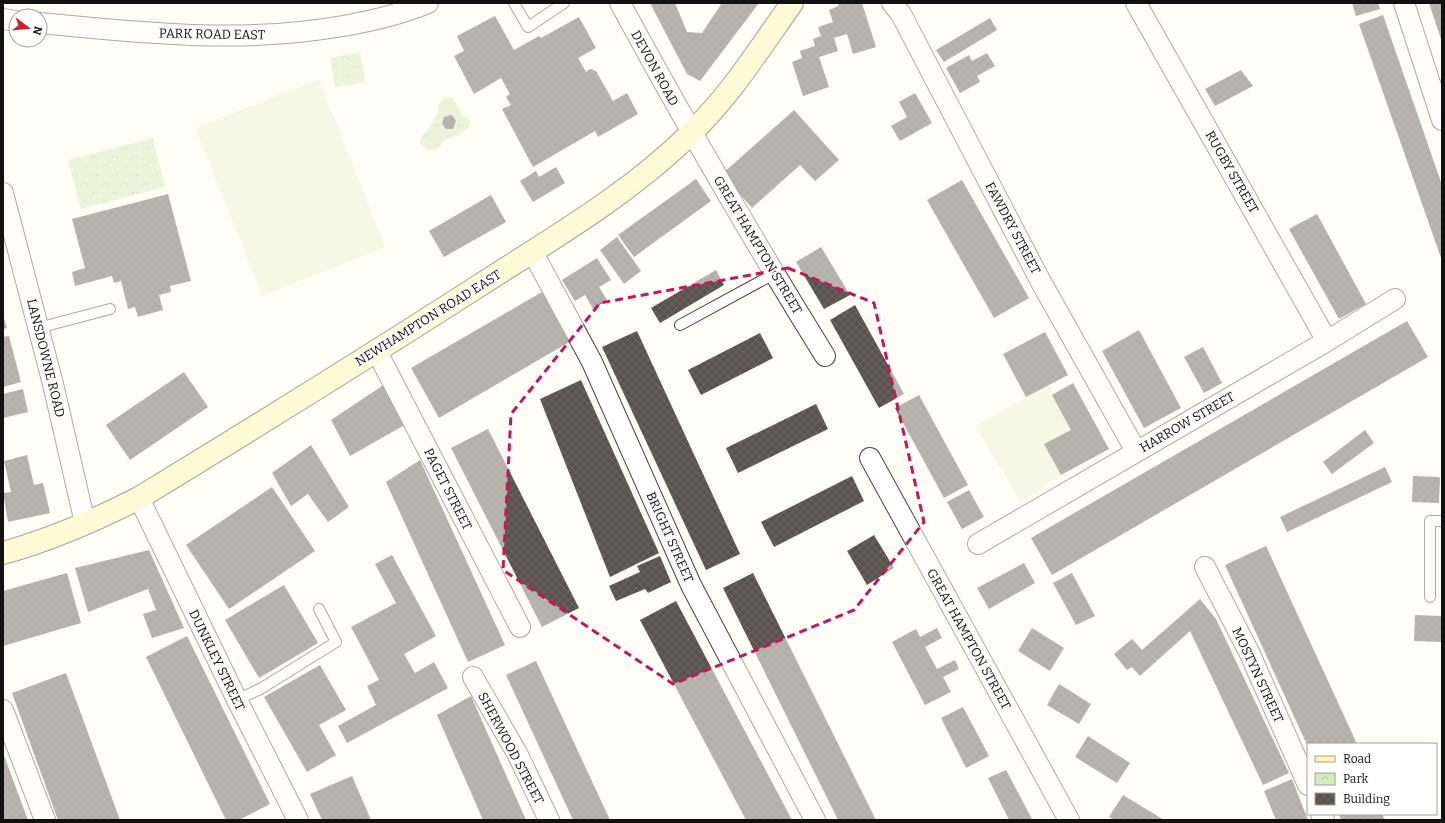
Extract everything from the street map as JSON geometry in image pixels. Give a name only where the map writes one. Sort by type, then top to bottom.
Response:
[{"type":"street","name":"PARK ROAD EAST","points":[[48,24],[131,31],[239,37],[304,32],[363,22],[412,10],[428,3]]},
{"type":"street","name":"DEVON ROAD","points":[[620,3],[691,134]]},
{"type":"street","name":"NEWHAMPTON ROAD EAST","points":[[3,553],[24,548],[85,523],[138,498],[237,438],[532,251],[660,162],[691,134],[740,76],[792,3]]},
{"type":"street","name":"FAWDRY STREET","points":[[892,3],[901,14],[1041,282],[1136,451]]},
{"type":"street","name":"RUGBY STREET","points":[[1136,3],[1327,341]]},
{"type":"street","points":[[1404,3],[1442,120]]},
{"type":"street","name":"GREAT HAMPTON STREET","points":[[691,134],[774,274],[825,356]]},
{"type":"street","name":"LANSDOWNE ROAD","points":[[3,193],[38,328],[85,523]]},
{"type":"street","name":"BRIGHT STREET","points":[[532,251],[592,362],[691,585],[815,820]]},
{"type":"street","name":"HARROW STREET","points":[[978,544],[1327,341],[1394,299]]},
{"type":"street","name":"PAGET STREET","points":[[376,350],[520,627]]},
{"type":"street","name":"GREAT HAMPTON STREET","points":[[870,458],[1069,820]]},
{"type":"street","name":"DUNKLEY STREET","points":[[138,498],[237,700],[298,820]]},
{"type":"street","name":"MOSTYN STREET","points":[[1205,567],[1249,652],[1307,783]]},
{"type":"street","name":"SHERWOOD STREET","points":[[473,677],[518,756],[548,820]]},
{"type":"street","points":[[3,710],[45,820]]},
{"type":"lane","points":[[514,3],[528,27],[564,3]]},
{"type":"lane","points":[[680,325],[774,274]]},
{"type":"lane","points":[[38,328],[110,309]]},
{"type":"lane","points":[[1430,597],[1430,521],[1442,521]]},
{"type":"lane","points":[[237,700],[262,688],[336,642],[319,609]]},
{"type":"highlighted area","points":[[788,268],[874,303],[924,522],[854,610],[673,684],[503,570],[511,414],[600,303]]},
{"type":"green space","points":[[360,52],[365,82],[335,87],[330,58]]},
{"type":"green space","points":[[319,79],[385,247],[262,296],[195,128]]},
{"type":"green space","points":[[447,97],[453,98],[462,114],[470,120],[469,128],[463,133],[445,140],[436,150],[427,150],[420,143],[421,137],[429,128],[438,112],[439,104],[442,99]]},
{"type":"green space","points":[[153,138],[165,187],[81,209],[68,160]]},
{"type":"green space","points":[[1049,385],[1071,430],[1044,444],[1061,475],[1021,502],[975,426]]},
{"type":"building","points":[[650,3],[675,3],[687,32],[702,33],[722,3],[759,3],[700,81],[687,74]]},
{"type":"building","points":[[838,3],[862,3],[876,47],[853,54],[847,34],[834,38],[838,51],[819,57],[829,87],[803,96],[792,62],[802,58],[800,51],[815,46],[813,39],[821,36],[818,27],[833,22],[829,10],[839,6]]},
{"type":"building","points":[[1352,3],[1378,3],[1380,9],[1356,16]]},
{"type":"building","points":[[1429,3],[1442,3],[1442,42]]},
{"type":"building","points":[[1383,15],[1442,185],[1442,258],[1359,24]]},
{"type":"building","points":[[495,16],[514,50],[539,36],[541,38],[579,17],[596,48],[578,58],[586,72],[590,69],[596,71],[613,101],[627,93],[638,114],[598,137],[595,131],[533,167],[502,109],[511,105],[506,97],[510,94],[501,78],[474,94],[454,56],[464,51],[457,36]]},
{"type":"building","points":[[990,18],[997,30],[944,62],[936,50]]},
{"type":"building","points":[[987,53],[995,66],[977,76],[980,82],[960,93],[946,68],[969,55],[972,61]]},
{"type":"building","points":[[1241,70],[1253,86],[1215,106],[1205,89]]},
{"type":"building","points":[[915,93],[932,123],[900,141],[891,126],[907,117],[899,102]]},
{"type":"building","points":[[794,110],[839,160],[815,181],[800,165],[752,208],[722,174]]},
{"type":"building","points":[[452,115],[456,121],[453,129],[446,129],[442,124],[444,117]]},
{"type":"building","points":[[556,167],[565,183],[533,202],[520,181],[536,171],[539,177]]},
{"type":"building","points":[[696,179],[711,201],[634,257],[618,235]]},
{"type":"building","points":[[962,180],[1029,298],[994,318],[927,200]]},
{"type":"building","points":[[168,194],[191,281],[170,286],[171,292],[159,295],[163,310],[138,317],[135,307],[128,309],[121,281],[114,283],[112,276],[75,286],[72,272],[85,268],[72,219]]},
{"type":"building","points":[[491,195],[506,222],[444,257],[429,231]]},
{"type":"building","points":[[1317,214],[1366,304],[1339,319],[1289,229]]},
{"type":"building","points":[[617,237],[641,271],[624,284],[600,250]]},
{"type":"building","points":[[821,247],[850,295],[824,309],[796,262]]},
{"type":"building","points":[[597,258],[611,280],[599,287],[607,300],[593,309],[585,295],[575,301],[562,280]]},
{"type":"building","points":[[716,270],[724,285],[660,323],[651,308]]},
{"type":"building","points":[[542,292],[571,341],[439,418],[411,368]]},
{"type":"building","points":[[855,305],[904,394],[879,408],[830,320]]},
{"type":"building","points":[[3,315],[7,328],[3,329]]},
{"type":"building","points":[[1407,321],[1428,357],[1052,575],[1031,538]]},
{"type":"building","points":[[1139,330],[1181,408],[1144,428],[1102,351]]},
{"type":"building","points":[[637,331],[740,554],[706,570],[602,347]]},
{"type":"building","points":[[1045,332],[1068,375],[1026,397],[1003,354]]},
{"type":"building","points":[[760,333],[773,358],[701,395],[688,370]]},
{"type":"building","points":[[9,336],[21,382],[3,387],[3,337]]},
{"type":"building","points":[[1203,347],[1222,383],[1204,393],[1184,357]]},
{"type":"building","points":[[184,372],[208,407],[130,460],[106,425]]},
{"type":"building","points":[[581,380],[659,553],[610,577],[540,399]]},
{"type":"building","points":[[1073,383],[1109,449],[1061,475],[1044,444],[1071,430],[1052,395]]},
{"type":"building","points":[[385,384],[408,423],[350,456],[331,420]]},
{"type":"building","points":[[23,389],[28,412],[3,418],[3,394]]},
{"type":"building","points":[[919,395],[968,485],[944,498],[895,408]]},
{"type":"building","points":[[816,404],[828,429],[738,473],[726,448]]},
{"type":"building","points":[[488,429],[579,608],[542,627],[451,448]]},
{"type":"building","points":[[1365,430],[1374,443],[1332,474],[1323,462]]},
{"type":"building","points":[[311,445],[349,507],[328,522],[308,494],[291,506],[272,473]]},
{"type":"building","points":[[27,455],[34,485],[43,483],[50,513],[8,522],[3,493],[11,492],[4,461]]},
{"type":"building","points":[[420,460],[505,645],[468,662],[386,482]]},
{"type":"building","points":[[1385,467],[1392,482],[1287,532],[1280,517]]},
{"type":"building","points":[[852,476],[864,501],[774,547],[761,522]]},
{"type":"building","points":[[1413,476],[1440,477],[1439,503],[1412,502]]},
{"type":"building","points":[[272,487],[315,551],[229,609],[186,545]]},
{"type":"building","points":[[969,490],[984,517],[962,529],[947,502]]},
{"type":"building","points":[[874,535],[894,568],[867,585],[847,551]]},
{"type":"building","points":[[1266,546],[1357,743],[1307,743],[1307,745],[1225,565]]},
{"type":"building","points":[[149,550],[184,628],[152,638],[143,614],[156,610],[148,589],[88,612],[75,568]]},
{"type":"building","points":[[392,555],[436,636],[404,654],[415,673],[434,662],[448,688],[347,743],[338,726],[376,705],[367,686],[379,680],[351,627],[396,603],[375,564]]},
{"type":"building","points":[[660,556],[671,582],[648,593],[645,589],[616,601],[609,586],[640,572],[637,566]]},
{"type":"building","points":[[1024,563],[1035,583],[989,609],[977,588]]},
{"type":"building","points":[[67,573],[81,623],[3,646],[3,591]]},
{"type":"building","points":[[753,573],[876,820],[838,820],[723,588]]},
{"type":"building","points":[[1072,573],[1095,616],[1076,625],[1053,583]]},
{"type":"building","points":[[284,585],[318,643],[259,678],[225,620]]},
{"type":"building","points":[[1200,599],[1216,619],[1289,773],[1263,785],[1190,631],[1140,676],[1132,667],[1127,670],[1114,654],[1132,639],[1142,650]]},
{"type":"building","points":[[676,601],[792,820],[746,820],[640,620]]},
{"type":"building","points":[[1415,615],[1442,616],[1441,642],[1414,641]]},
{"type":"building","points":[[937,628],[942,638],[925,647],[937,669],[955,660],[959,669],[943,677],[951,692],[925,705],[892,642],[916,629],[920,637]]},
{"type":"building","points":[[1032,628],[1064,648],[1050,671],[1018,651]]},
{"type":"building","points":[[187,636],[270,804],[239,820],[226,820],[146,657]]},
{"type":"building","points":[[536,661],[610,820],[573,820],[506,675]]},
{"type":"building","points":[[320,665],[346,710],[319,725],[336,755],[307,772],[264,697]]},
{"type":"building","points":[[66,673],[120,820],[58,820],[12,693]]},
{"type":"building","points":[[1059,684],[1091,704],[1079,724],[1047,705]]},
{"type":"building","points":[[471,696],[526,820],[483,820],[437,715]]},
{"type":"building","points":[[963,707],[989,756],[966,768],[941,718]]},
{"type":"building","points":[[1088,736],[1130,763],[1117,783],[1075,757]]},
{"type":"building","points":[[3,753],[28,820],[3,820]]},
{"type":"building","points":[[1006,770],[1032,819],[1009,820],[988,778]]},
{"type":"building","points":[[352,776],[371,820],[322,820],[310,794]]},
{"type":"building","points":[[1292,779],[1308,820],[1276,820],[1264,791]]},
{"type":"building","points":[[1123,795],[1164,820],[1114,820],[1109,817]]},
{"type":"building","points":[[1339,815],[1382,815],[1385,820],[1341,820]]}]
